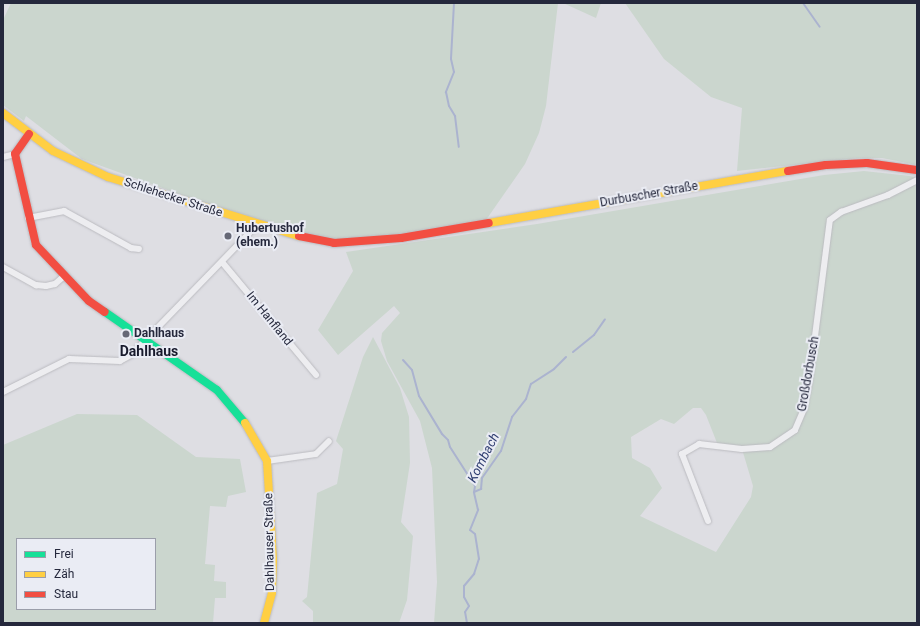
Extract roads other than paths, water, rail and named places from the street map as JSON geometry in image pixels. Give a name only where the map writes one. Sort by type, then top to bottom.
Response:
[{"type":"main road","name":"Schlehecker Straße","points":[[3,113],[29,134],[71,161],[108,177],[257,225],[320,242],[349,243],[382,240]]},
{"type":"main road","points":[[15,154],[29,134]]},
{"type":"main road","name":"Dahlhauser Straße","points":[[15,154],[28,218],[36,245],[63,277],[89,301],[217,390],[245,422],[267,461],[273,560],[272,593],[264,623]]},
{"type":"main road","name":"Durbuscher Straße","points":[[382,240],[826,165],[867,163],[917,170]]},
{"type":"street","points":[[3,157],[15,154]]},
{"type":"street","name":"Großdorbusch","points":[[708,521],[682,454],[699,444],[748,449],[770,448],[795,430],[804,409],[809,382],[830,220],[840,212],[888,195],[917,180]]},
{"type":"street","points":[[28,218],[64,211],[131,248],[139,249]]},
{"type":"street","points":[[3,392],[69,359],[120,361],[131,355],[257,225]]},
{"type":"street","name":"Im Hanfland","points":[[222,262],[316,375]]},
{"type":"street","points":[[3,267],[41,286],[55,284],[63,277]]},
{"type":"street","points":[[267,461],[316,454],[329,441]]},
{"type":"waterway","points":[[454,3],[451,59],[454,72],[446,92],[449,106],[455,116],[459,147]]},
{"type":"waterway","points":[[803,3],[820,27]]},
{"type":"waterway","name":"Kombach","points":[[573,352],[594,335],[605,319]]},
{"type":"waterway","name":"Kombach","points":[[467,623],[465,612],[469,606],[464,597],[464,586],[474,574],[479,559],[475,534],[470,530],[478,510],[474,492],[481,489],[482,478],[501,451],[512,417],[526,399],[531,384],[554,369],[566,357]]},
{"type":"waterway","name":"Kombach","points":[[403,360],[412,370],[419,396],[442,434],[448,440],[450,447],[475,486],[474,492]]},
{"type":"place","name":"Hubertushof (ehem.)","points":[[228,236]]},
{"type":"place","name":"Dahlhaus","points":[[126,334]]},
{"type":"district","name":"Dahlhaus","points":[[149,351]]}]
